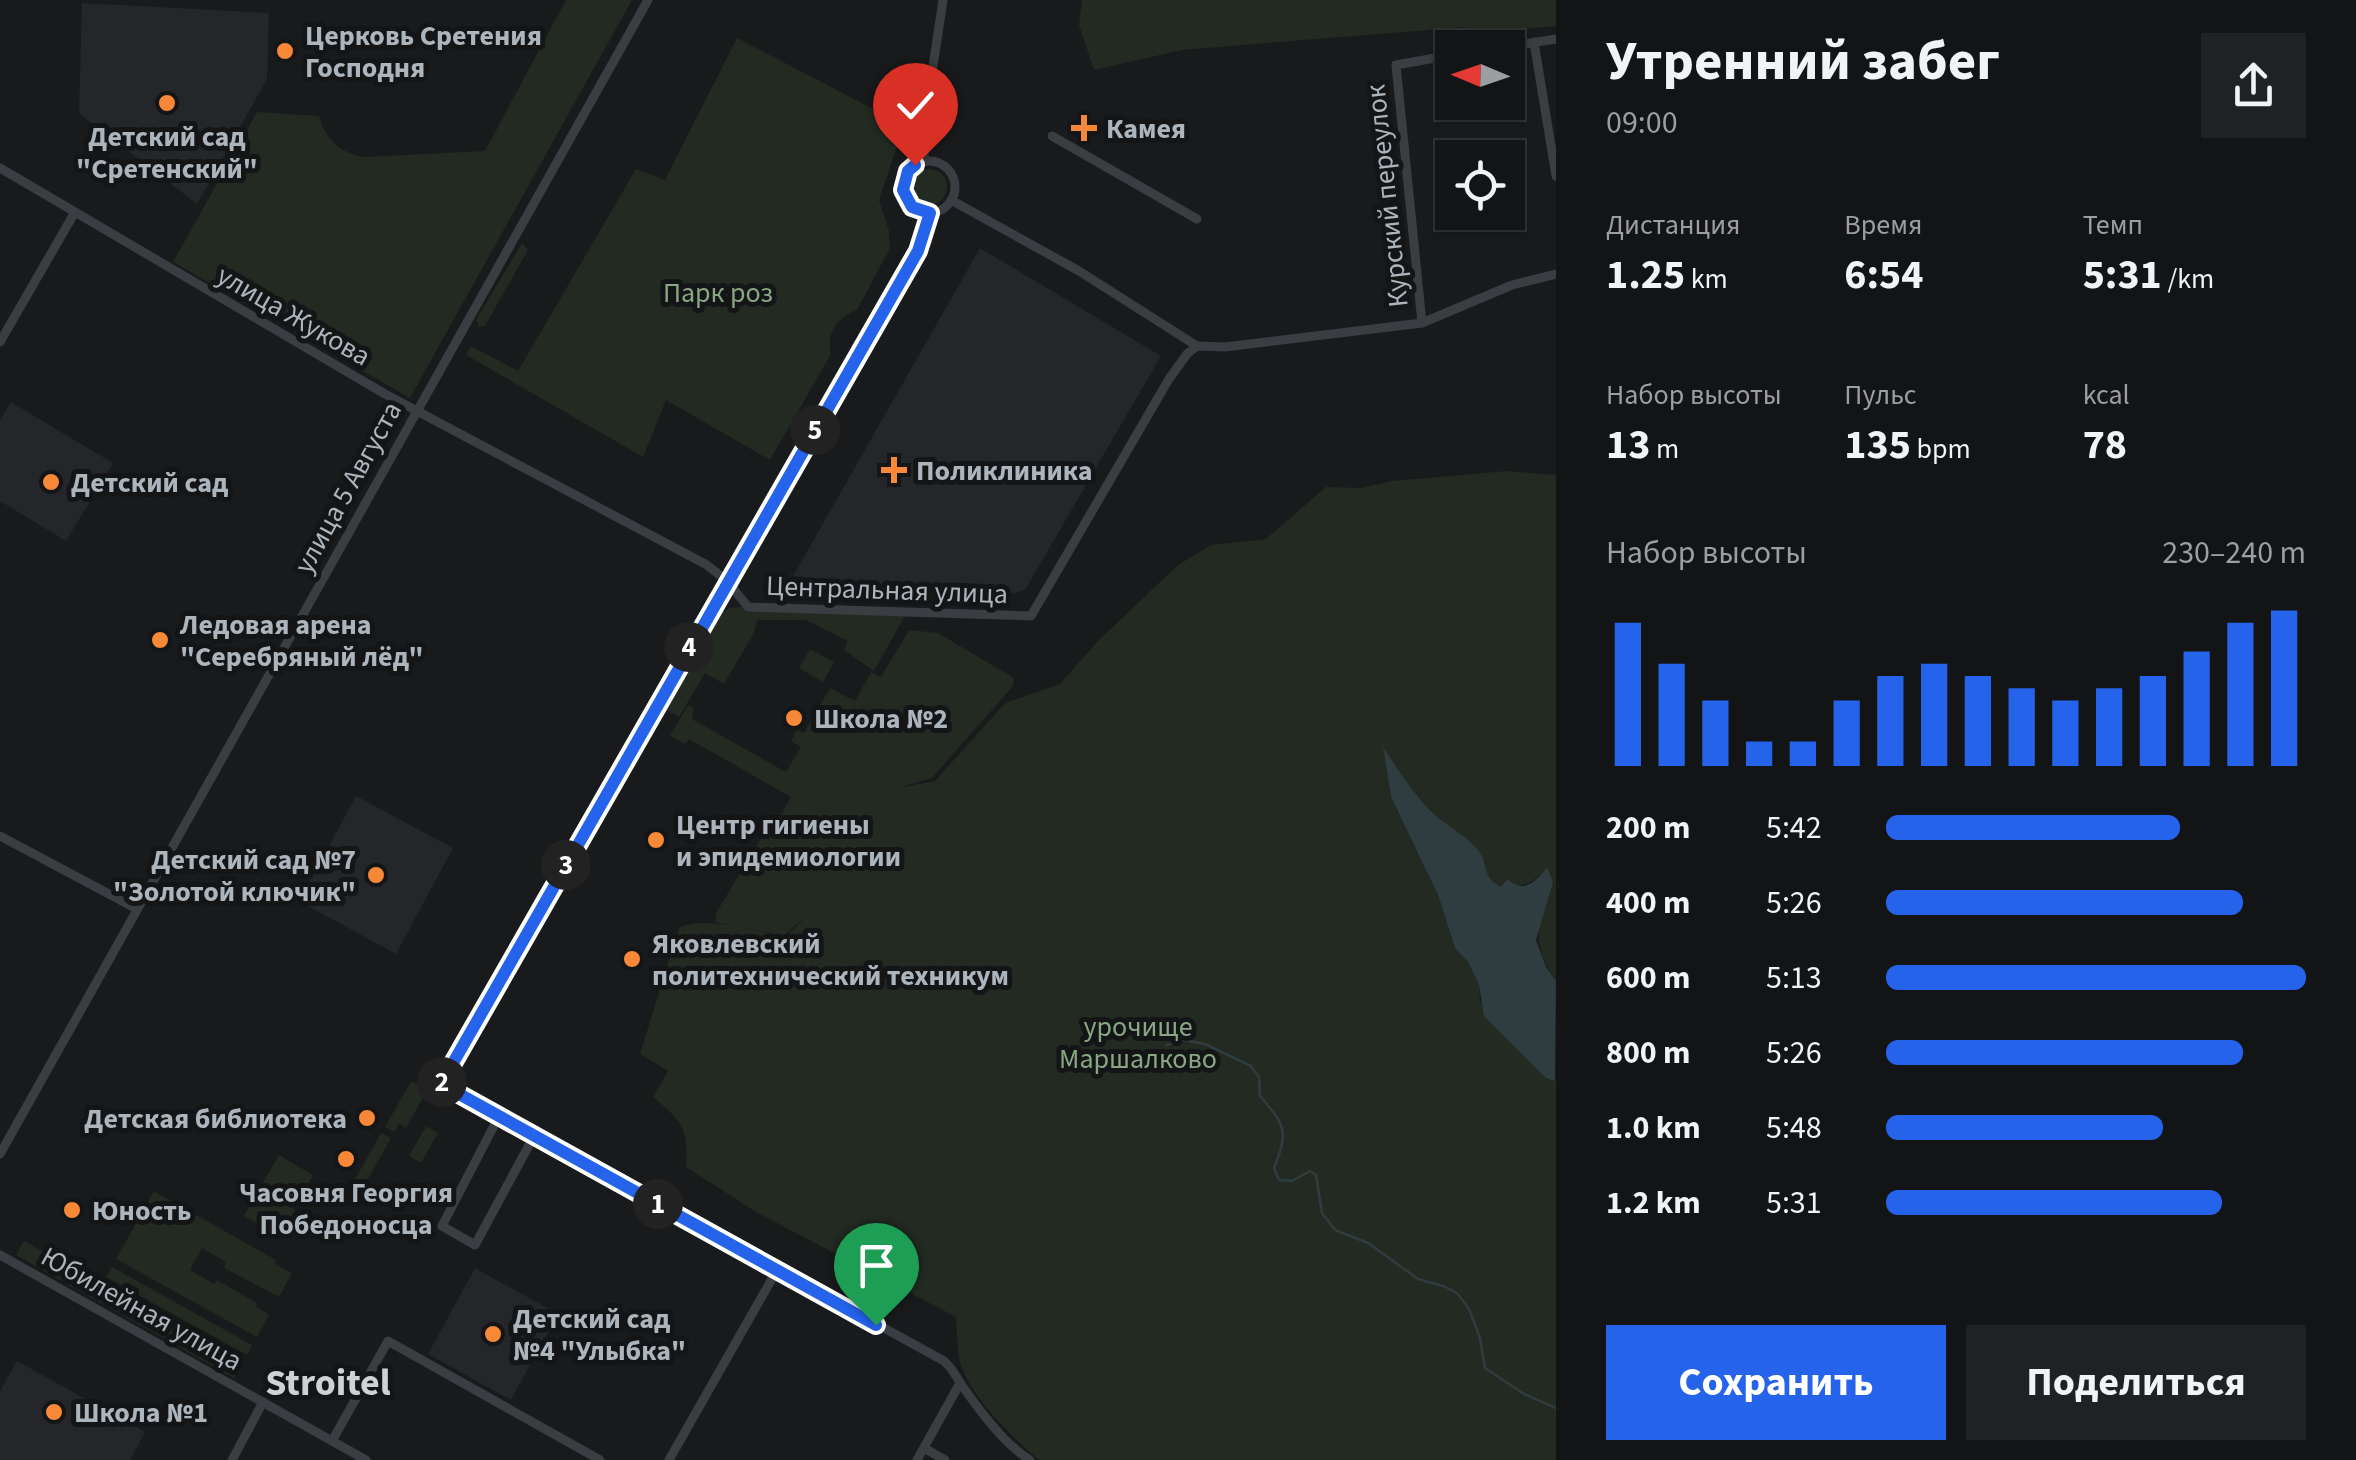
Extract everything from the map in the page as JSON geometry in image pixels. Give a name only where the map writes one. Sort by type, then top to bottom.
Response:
[{"type":"street","name":"улица 5 Августа","points":[[0,1154],[648,0]]},
{"type":"street","points":[[924,161],[924,131],[943,0]]},
{"type":"street","points":[[1525,44],[1556,39]]},
{"type":"street","points":[[1534,42],[1556,176]]},
{"type":"street","name":"Курский переулок","points":[[1422,323],[1396,65],[1435,59]]},
{"type":"street","points":[[1052,136],[1197,219]]},
{"type":"street","points":[[924,161],[934,161],[950,172],[954,180],[951,200],[930,213],[912,207],[903,190],[908,171],[924,161]]},
{"type":"street","name":"улица Жукова","points":[[0,168],[234,308],[416,411],[706,564],[727,580]]},
{"type":"street","points":[[951,200],[1096,281],[1198,346],[1225,348],[1422,323],[1512,285],[1556,274]]},
{"type":"street","points":[[0,342],[75,212]]},
{"type":"street","points":[[930,213],[918,251],[441,1084],[944,1361],[1005,1437],[1030,1460]]},
{"type":"street","name":"Центральная улица","points":[[727,580],[748,607],[1032,616],[1169,380],[1186,354],[1198,346]]},
{"type":"street","points":[[0,836],[137,909]]},
{"type":"street","points":[[499,1116],[442,1226],[475,1245],[534,1136]]},
{"type":"street","name":"Юбилейная улица","points":[[0,1255],[366,1460]]},
{"type":"street","points":[[669,1460],[778,1270]]},
{"type":"street","points":[[332,1441],[388,1340],[600,1460]]},
{"type":"street","points":[[918,1460],[960,1383]]},
{"type":"street","points":[[232,1460],[263,1402]]},
{"type":"street","points":[[924,1448],[945,1460]]},
{"type":"shaded area","name":"Детский сад \"Сретенский\"","points":[[82,3],[269,13],[267,79],[197,204],[79,113]]},
{"type":"shaded area","points":[[980,248],[1161,356],[1025,590],[1015,593],[918,588],[793,576]]},
{"type":"shaded area","name":"Детский сад","points":[[11,402],[113,463],[66,541],[0,501],[0,420]]},
{"type":"shaded area","points":[[1383,747],[1427,807],[1478,850],[1496,884],[1502,886],[1507,879],[1524,886],[1547,867],[1553,882],[1536,940],[1556,981],[1555,1081],[1546,1078],[1484,1016],[1479,985],[1468,962],[1455,948],[1438,895],[1391,797]]},
{"type":"shaded area","name":"Детский сад №7 \"Золотой ключик\"","points":[[356,796],[453,848],[396,954],[299,901]]},
{"type":"shaded area","name":"Детский сад №4 \"Улыбка\"","points":[[475,1268],[558,1314],[511,1400],[428,1354]]},
{"type":"shaded area","name":"Школа №1","points":[[17,1361],[145,1432],[130,1460],[0,1460],[0,1391]]},
{"type":"green space","points":[[566,0],[632,0],[410,398],[173,262],[257,112],[319,116],[335,143],[363,157],[485,151]]},
{"type":"green space","points":[[1082,0],[1556,0],[1556,26],[1513,30],[1466,27],[1182,50],[1094,70],[1079,25]]},
{"type":"green space","name":"Парк роз","points":[[737,38],[904,125],[879,200],[890,248],[857,310],[835,327],[830,339],[831,354],[770,460],[666,400],[643,457],[466,355],[471,346],[518,371],[636,169],[665,180]]},
{"type":"green space","points":[[929,169],[942,174],[947,187],[942,200],[929,205],[916,200],[911,187],[916,174]]},
{"type":"green space","points":[[522,243],[528,250],[485,326],[479,327],[476,320]]},
{"type":"green space","name":"урочище Маршалково","points":[[1507,471],[1556,475],[1556,981],[1539,944],[1540,921],[1553,882],[1546,868],[1522,885],[1493,883],[1480,852],[1435,815],[1384,750],[1391,797],[1438,895],[1455,948],[1468,961],[1479,985],[1480,1001],[1556,1080],[1556,1460],[1039,1460],[1004,1427],[971,1385],[959,1358],[956,1317],[756,1212],[686,1167],[682,1127],[653,1097],[668,1071],[640,1054],[679,928],[701,923],[744,928],[715,922],[716,913],[762,837],[768,839],[791,797],[689,739],[685,744],[670,736],[688,705],[694,708],[692,719],[786,772],[801,747],[791,741],[797,730],[804,733],[830,688],[855,701],[871,672],[881,677],[909,630],[938,633],[1014,678],[1013,686],[932,778],[898,788],[935,781],[1005,703],[1060,684],[1098,641],[1178,565],[1211,545],[1266,539],[1326,487],[1361,488],[1392,481]],"holes":[[[814,909],[784,938],[747,928],[784,936]]]},
{"type":"green space","points":[[740,607],[906,614],[874,671],[844,650],[848,641],[805,620],[757,620],[754,633],[724,684],[705,673],[679,717],[662,708],[716,616]]},
{"type":"green space","points":[[810,649],[834,662],[823,682],[799,668]]},
{"type":"green space","points":[[411,1081],[427,1090],[406,1128],[399,1124],[394,1132],[385,1127]]},
{"type":"green space","points":[[426,1126],[438,1133],[421,1163],[409,1156]]},
{"type":"green space","points":[[381,1133],[391,1138],[359,1195],[349,1190]]},
{"type":"green space","points":[[279,1155],[313,1175],[297,1204],[262,1184]]},
{"type":"green space","points":[[259,1190],[295,1210],[280,1236],[244,1216]]},
{"type":"green space","points":[[154,1191],[276,1260],[275,1264],[292,1273],[279,1297],[224,1268],[226,1262],[202,1248],[190,1270],[214,1284],[217,1280],[269,1314],[257,1337],[116,1259]]},
{"type":"green space","points":[[24,1241],[242,1363],[234,1378],[16,1255]]},
{"type":"green space","points":[[112,1267],[252,1345],[247,1355],[106,1277]]},
{"type":"waterway","points":[[1167,1045],[1184,1040],[1205,1044],[1251,1066],[1259,1077],[1260,1096],[1276,1115],[1282,1130],[1282,1146],[1274,1168],[1279,1180],[1292,1181],[1310,1171],[1316,1175],[1322,1213],[1335,1230],[1368,1243],[1418,1279],[1458,1294],[1469,1309],[1480,1338],[1485,1368],[1524,1394],[1556,1408]]},
{"type":"place","name":"Церковь Сретения Господня","points":[[285,51]]},
{"type":"place","name":"Детский сад \"Сретенский\"","points":[[167,103]]},
{"type":"place","name":"Камея","points":[[1084,128]]},
{"type":"place","name":"Поликлиника","points":[[894,470]]},
{"type":"place","name":"Детский сад","points":[[51,482]]},
{"type":"place","name":"Ледовая арена \"Серебряный лёд\"","points":[[160,640]]},
{"type":"place","name":"Школа №2","points":[[794,718]]},
{"type":"place","name":"Центр гигиены и эпидемиологии","points":[[656,840]]},
{"type":"place","name":"Детский сад №7 \"Золотой ключик\"","points":[[376,875]]},
{"type":"place","name":"Яковлевский политехнический техникум","points":[[632,959]]},
{"type":"place","name":"Детская библиотека","points":[[367,1118]]},
{"type":"place","name":"Часовня Георгия Победоносца","points":[[346,1159]]},
{"type":"place","name":"Юность","points":[[72,1210]]},
{"type":"place","name":"Детский сад №4 \"Улыбка\"","points":[[493,1334]]},
{"type":"place","name":"Школа №1","points":[[54,1412]]},
{"type":"district","name":"Stroitel","points":[[328,1382]]},
{"type":"route","points":[[876,1325],[441,1084],[918,251],[930,213],[912,207],[903,190],[908,171],[915,165]]}]
